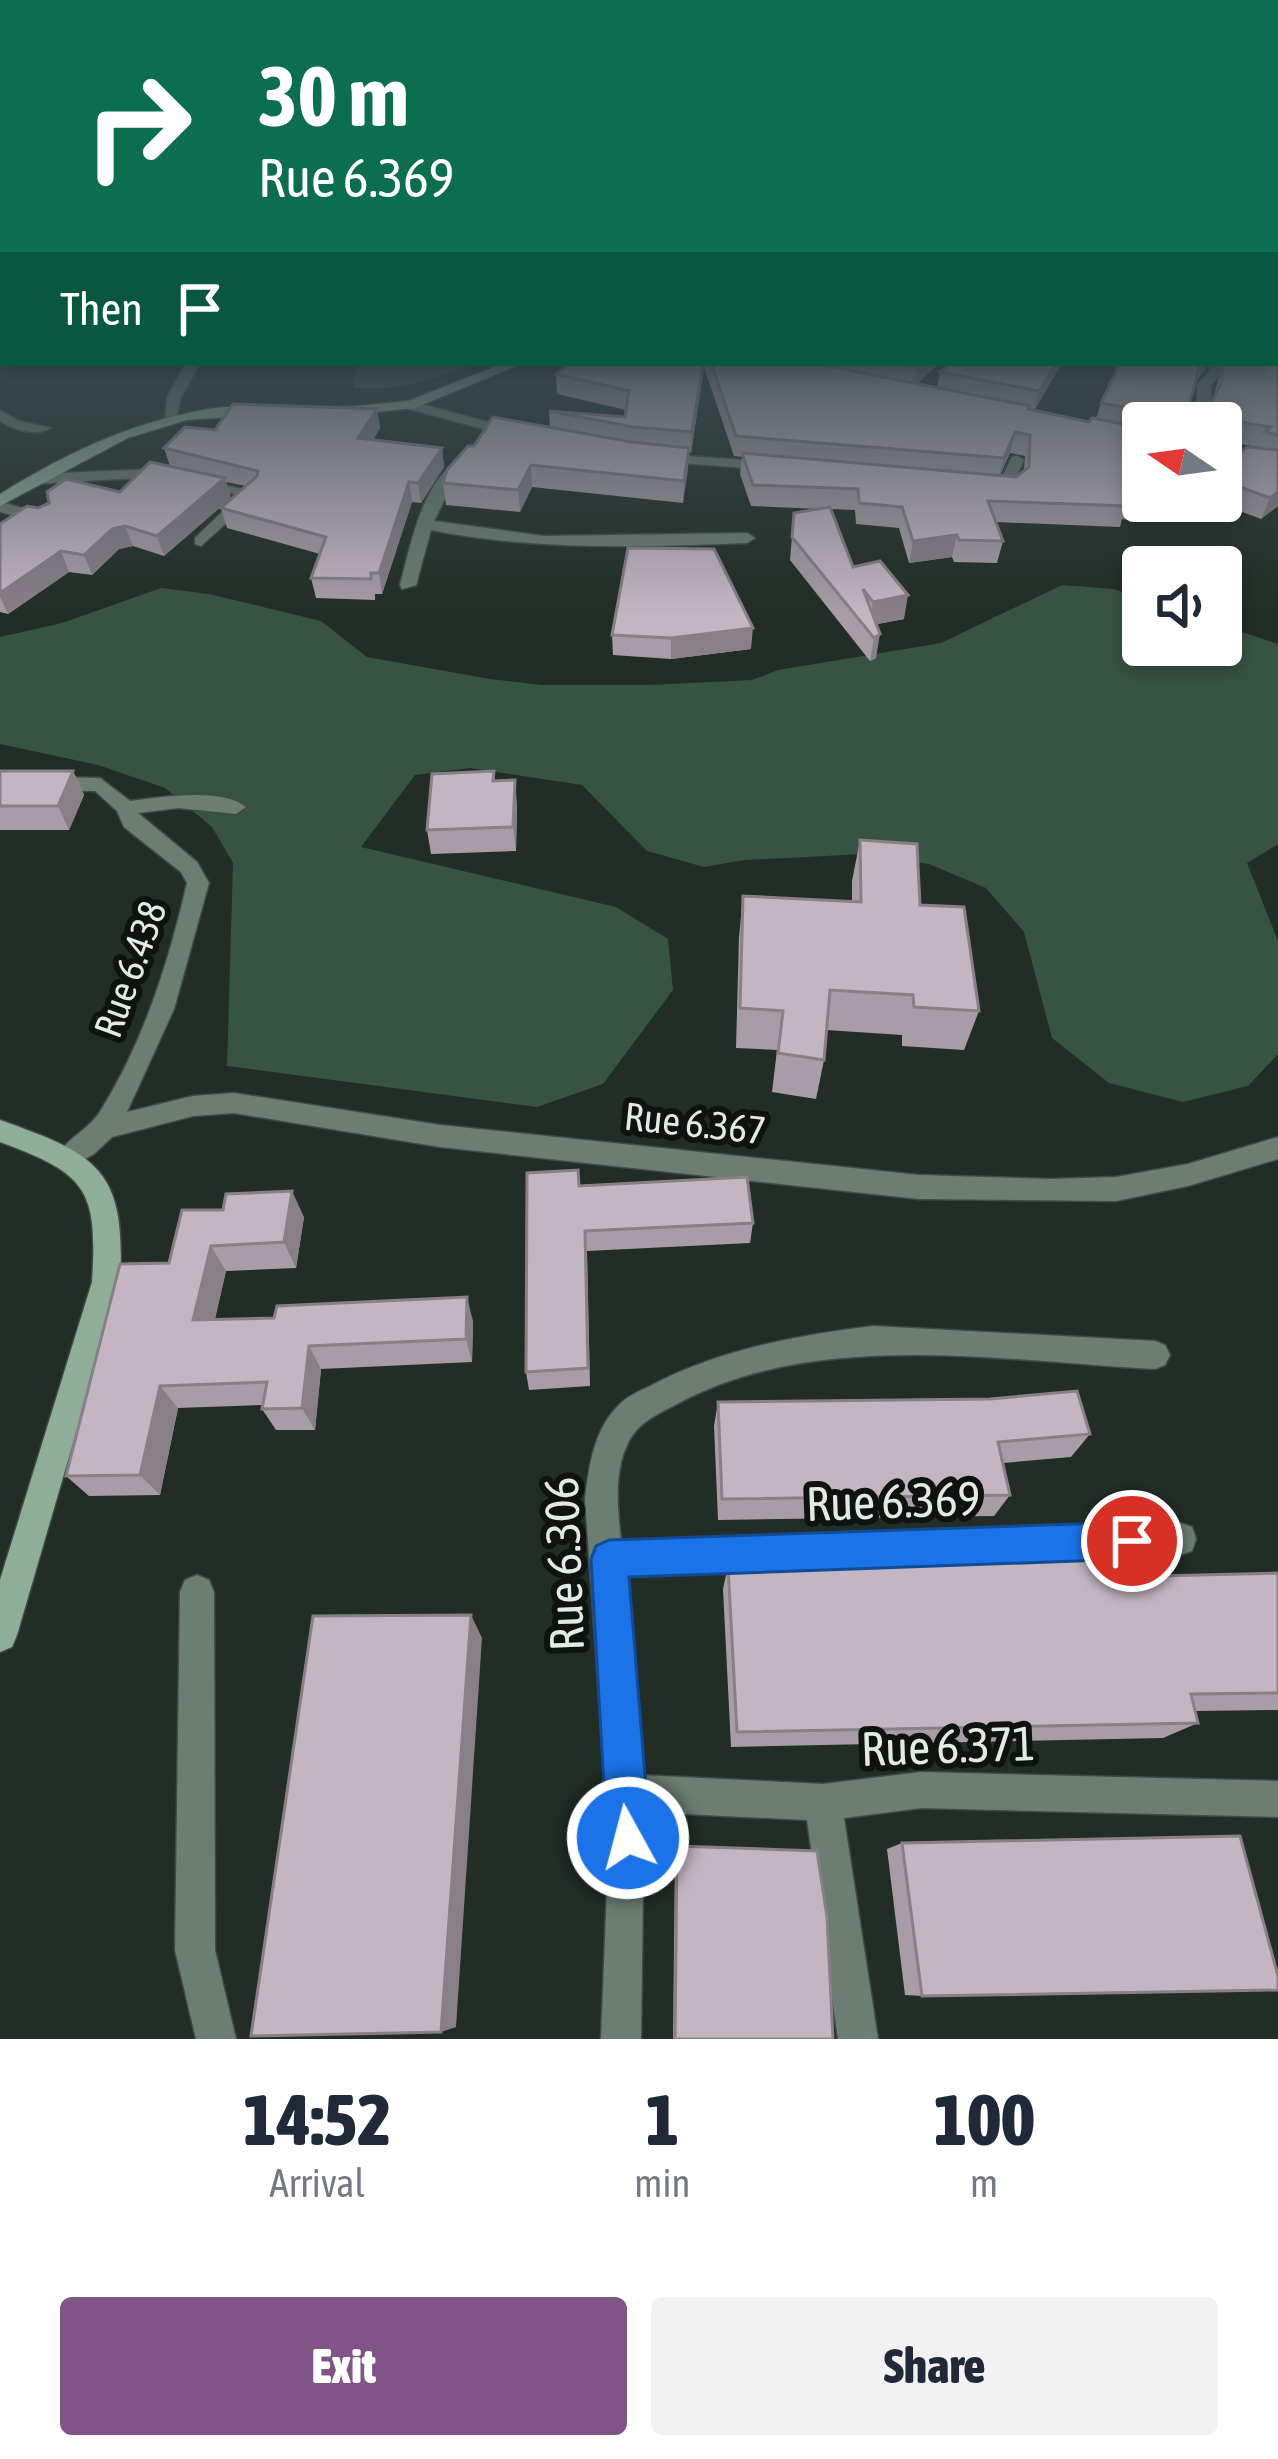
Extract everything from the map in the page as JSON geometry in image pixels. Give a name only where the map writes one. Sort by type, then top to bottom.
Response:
[{"type":"street","points":[[14,423],[44,428]]},
{"type":"street","points":[[0,504],[34,479],[145,423]]},
{"type":"street","points":[[445,423],[479,441],[526,436]]},
{"type":"street","points":[[408,585],[439,489],[479,441]]},
{"type":"street","points":[[632,455],[695,452],[792,467]]},
{"type":"street","points":[[1242,459],[1278,465]]},
{"type":"street","points":[[968,488],[1011,489],[1010,476],[1017,460]]},
{"type":"street","points":[[34,479],[155,473],[251,493],[201,541]]},
{"type":"street","points":[[0,504],[47,519]]},
{"type":"street","points":[[424,524],[459,532],[539,537],[747,538]]},
{"type":"street","name":"Rue 6.438","points":[[0,783],[100,785],[126,808],[131,822],[189,867],[198,883],[173,976],[104,1128],[70,1156]]},
{"type":"street","points":[[126,808],[178,801],[236,808]]},
{"type":"street","name":"Rue 6.367","points":[[104,1128],[193,1106],[234,1103],[440,1136],[919,1187],[1052,1191],[1116,1189],[1188,1175],[1278,1148]]},
{"type":"street","points":[[0,1131],[70,1156],[99,1187],[111,1226],[106,1282],[2,1620]]},
{"type":"street","name":"Rue 6.306","points":[[621,2039],[628,1838],[602,1499],[604,1469],[615,1434],[632,1412],[688,1382],[785,1351],[873,1340],[1155,1355]]},
{"type":"street","name":"Rue 6.369","points":[[609,1559],[1180,1539]]},
{"type":"street","points":[[197,1592],[195,1950],[216,2039]]},
{"type":"street","name":"Rue 6.371","points":[[622,1792],[823,1802],[921,1790],[1278,1799]]},
{"type":"street","points":[[823,1802],[858,2039]]},
{"type":"green space","points":[[1062,585],[1122,592],[1122,666],[1242,666],[1242,632],[1278,644],[1278,844],[1247,863],[1278,941],[1278,1054],[1248,1086],[1183,1102],[1109,1083],[1052,1038],[1024,932],[986,888],[929,864],[865,854],[745,860],[704,867],[647,851],[582,785],[470,768],[415,775],[361,847],[616,907],[668,939],[673,990],[603,1084],[537,1107],[227,1066],[233,863],[212,827],[165,788],[98,765],[0,744],[0,637],[62,623],[161,588],[209,594],[321,621],[367,657],[541,685],[752,680],[778,670],[941,643]]},
{"type":"building","points":[[220,423],[368,423],[358,438],[442,448],[418,483],[409,482],[379,573],[371,573],[371,579],[311,578],[326,537],[221,508],[258,471],[164,448],[185,427],[215,430]]},
{"type":"building","points":[[489,423],[527,423],[689,448],[684,481],[531,465],[518,490],[443,483],[447,470],[468,446],[474,446]]},
{"type":"building","points":[[613,423],[693,423],[692,432]]},
{"type":"building","points":[[732,423],[1122,424],[1122,506],[988,501],[1003,541],[959,540],[957,535],[913,541],[902,507],[859,503],[858,489],[753,485],[742,453],[1016,477],[1029,467],[1030,435],[1015,432],[1004,458],[736,436]]},
{"type":"building","points":[[1248,423],[1278,423],[1278,435],[1265,432],[1271,427]]},
{"type":"building","points":[[1247,447],[1278,450],[1278,492],[1270,498],[1242,488],[1242,451]]},
{"type":"building","points":[[150,462],[225,478],[157,536],[125,526],[112,529],[84,555],[61,551],[0,593],[0,524],[27,506],[49,503],[47,492],[66,479],[120,492]]},
{"type":"building","points":[[830,507],[853,567],[880,561],[908,595],[873,602],[863,589],[880,634],[874,638],[792,537],[794,513]]},
{"type":"building","points":[[628,548],[714,549],[753,628],[671,638],[612,635]]},
{"type":"building","points":[[0,771],[73,771],[58,806],[0,806]]},
{"type":"building","points":[[494,771],[493,781],[515,780],[513,827],[427,830],[432,774]]},
{"type":"building","points":[[860,840],[917,844],[920,905],[964,907],[979,1011],[914,1007],[913,995],[830,990],[824,1060],[778,1053],[783,1011],[740,1008],[743,896],[861,902]]},
{"type":"building","points":[[578,1170],[579,1186],[747,1177],[753,1223],[585,1231],[588,1368],[526,1372],[527,1173]]},
{"type":"building","points":[[292,1191],[284,1242],[211,1246],[193,1320],[274,1318],[277,1306],[467,1297],[466,1339],[309,1346],[302,1408],[262,1409],[267,1382],[160,1386],[140,1475],[66,1476],[120,1264],[169,1263],[182,1210],[223,1210],[226,1194]]},
{"type":"building","points":[[1077,1391],[1090,1434],[998,1442],[1010,1495],[722,1499],[718,1402],[990,1399]]},
{"type":"building","points":[[1153,1558],[1158,1576],[1278,1573],[1278,1693],[1191,1694],[1198,1723],[737,1732],[728,1566]]},
{"type":"building","points":[[471,1615],[441,2032],[251,2036],[313,1616]]},
{"type":"building","points":[[1240,1836],[1278,1990],[922,1996],[902,1843]]},
{"type":"building","points":[[677,1846],[817,1851],[827,1917],[833,2039],[675,2039]]},
{"type":"route","points":[[628,1838],[609,1559],[1132,1541]]}]
